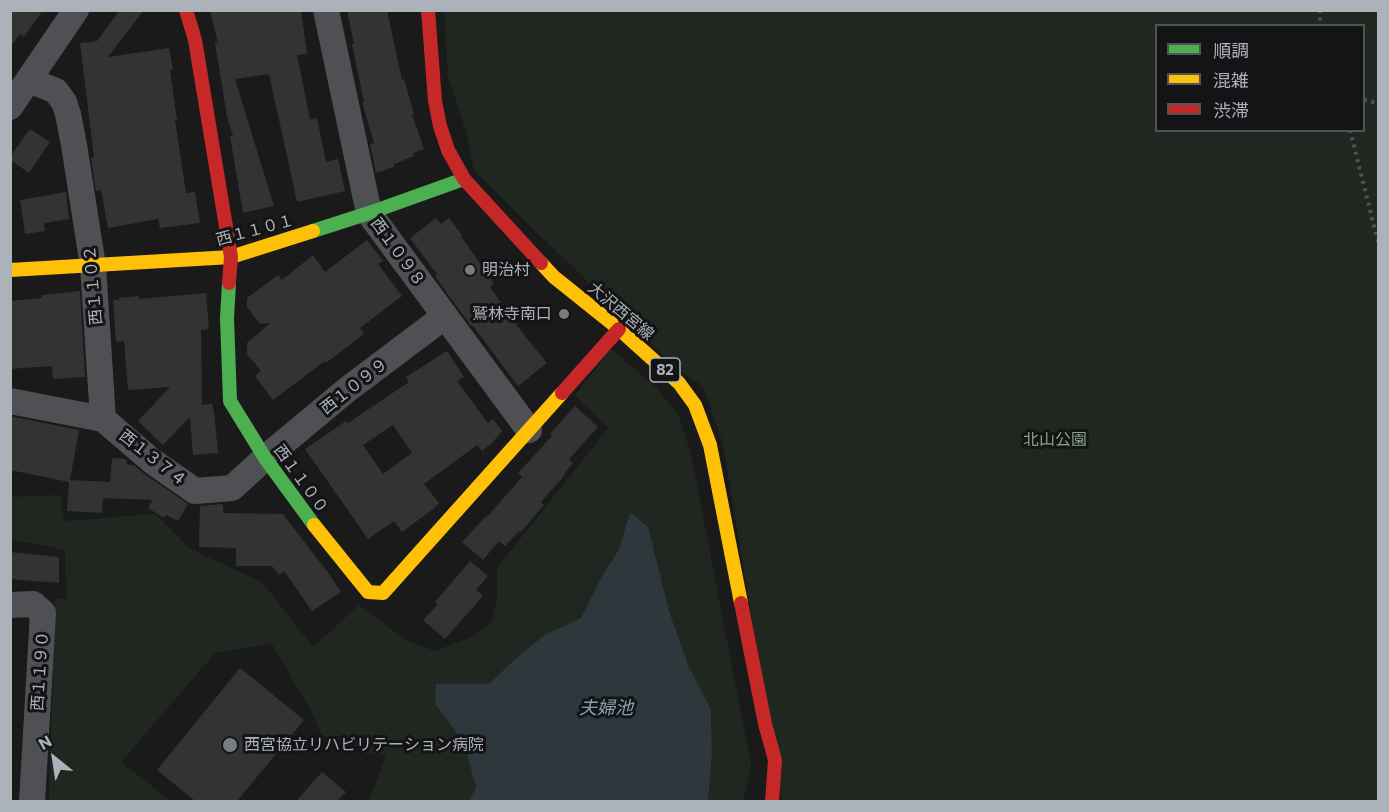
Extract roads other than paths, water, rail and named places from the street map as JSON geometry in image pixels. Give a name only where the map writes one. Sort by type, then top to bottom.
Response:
[{"type":"street","points":[[10,107],[76,10]]},
{"type":"street","name":"西１１００","points":[[186,10],[195,39],[231,257],[227,318],[230,401],[265,458],[327,542],[368,592],[383,593],[619,329]]},
{"type":"street","name":"西１０９８","points":[[326,10],[369,213],[529,430]]},
{"type":"street","name":"大沢西宮線","points":[[428,10],[435,101],[440,126],[451,156],[464,180],[554,277],[619,329],[679,383],[695,405],[710,445],[765,724],[775,760],[772,801]]},
{"type":"street","name":"西１１０２","points":[[29,80],[56,91],[66,108],[93,266],[103,419]]},
{"type":"street","name":"西１１０１","points":[[10,270],[231,257],[464,180]]},
{"type":"street","name":"西１０９９","points":[[265,458],[348,389],[445,316]]},
{"type":"street","points":[[10,401],[103,419]]},
{"type":"street","name":"西１３７４","points":[[103,419],[152,461],[195,491],[232,488],[265,458]]},
{"type":"street","name":"西１１９０","points":[[10,605],[33,604],[43,613],[32,801]]},
{"type":"water","name":"夫婦池","points":[[630,512],[648,527],[669,611],[689,667],[711,709],[712,755],[708,801],[469,801],[476,787],[463,741],[435,704],[436,684],[489,684],[546,634],[581,618],[602,576],[619,549]]},
{"type":"place","name":"明治村","points":[[470,270]]},
{"type":"place","name":"鷲林寺南口","points":[[564,314]]},
{"type":"place","name":"西宮協立リハビリテーション病院","points":[[230,745]]},
{"type":"park label","name":"北山公園","points":[[1055,440]]}]
